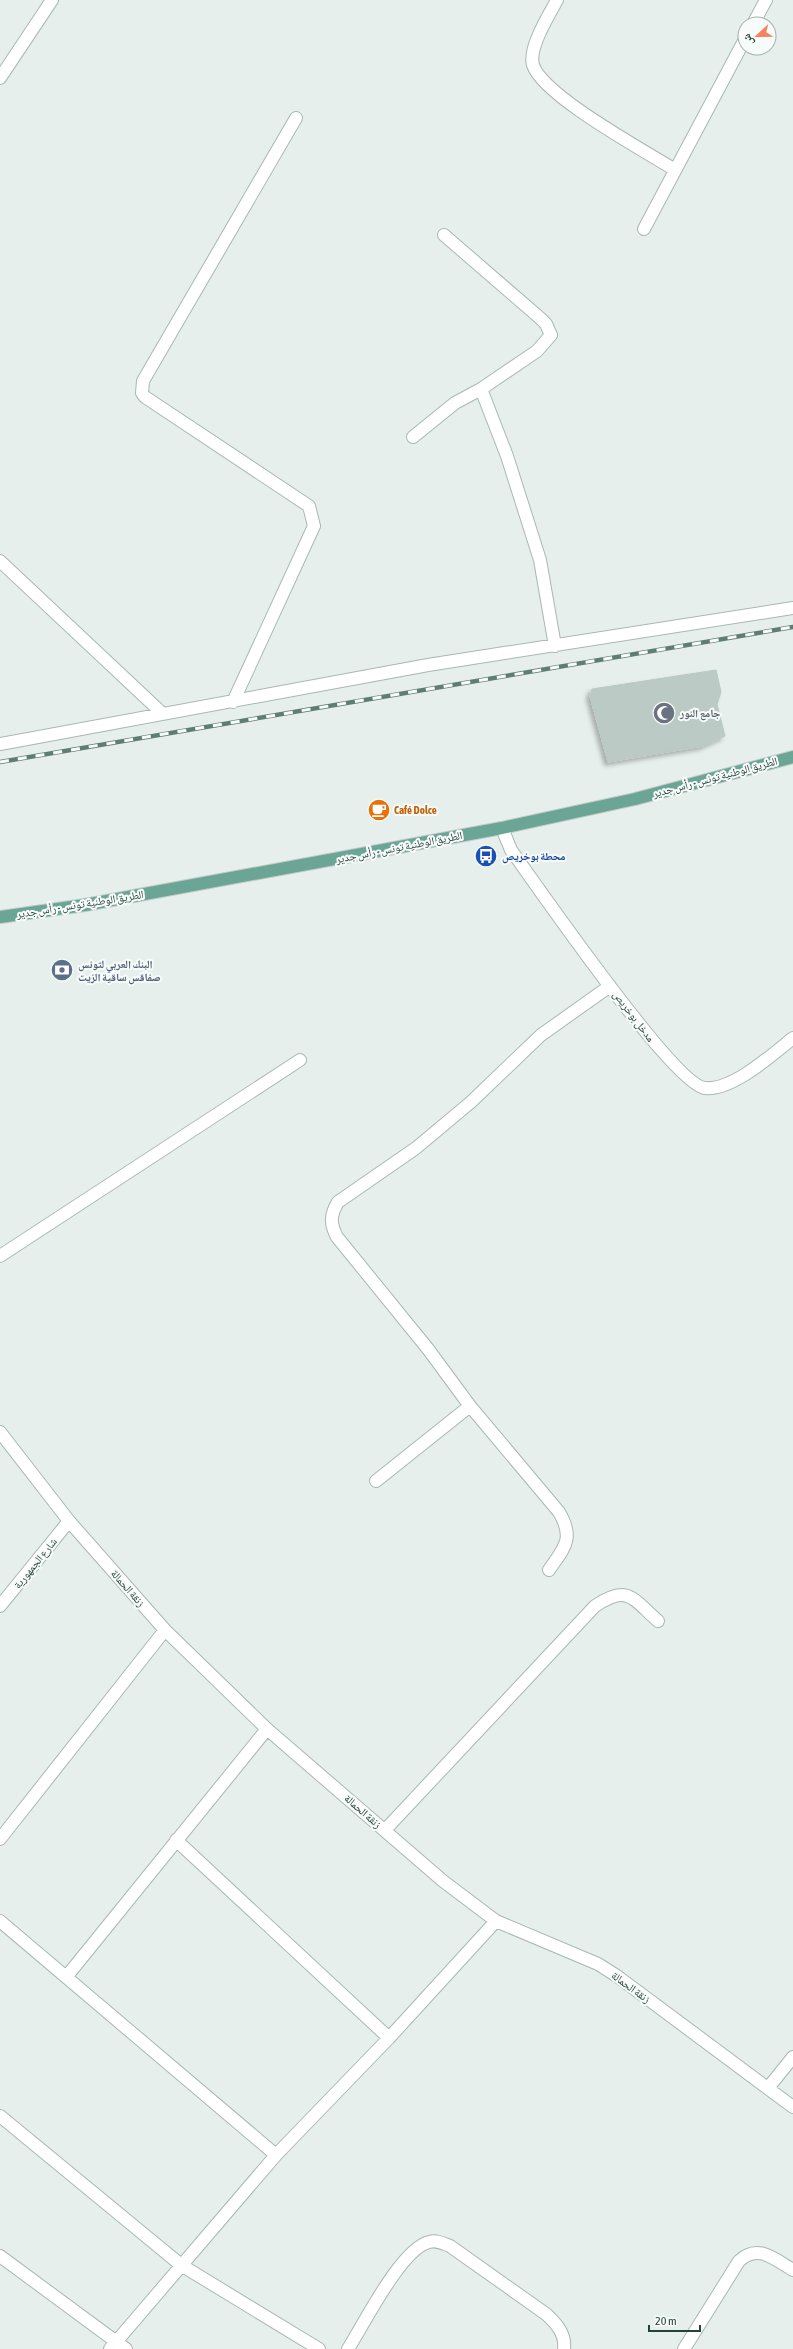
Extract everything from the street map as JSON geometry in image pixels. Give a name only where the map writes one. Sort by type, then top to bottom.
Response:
[{"type":"main road","name":"الطريق الوطنية تونس - رأس جدير","points":[[0,917],[85,905],[502,828],[635,799],[793,757]]},
{"type":"street","points":[[0,78],[52,0]]},
{"type":"street","points":[[557,0],[537,40],[533,52],[533,64],[539,77],[575,107],[675,170]]},
{"type":"street","points":[[757,16],[766,0]]},
{"type":"street","points":[[644,229],[737,54]]},
{"type":"street","points":[[233,702],[314,526],[309,506],[145,397],[142,387],[143,381],[296,118]]},
{"type":"street","points":[[413,438],[455,403],[481,389],[537,352],[551,335],[546,324],[540,318],[444,235]]},
{"type":"street","points":[[481,389],[507,456],[540,560],[555,646]]},
{"type":"street","points":[[0,561],[163,714]]},
{"type":"street","points":[[0,744],[428,665],[793,608]]},
{"type":"street","name":"مدخل بوخريص","points":[[502,828],[511,850],[610,986],[660,1051],[687,1078],[703,1088],[714,1088],[744,1074],[793,1038]]},
{"type":"street","points":[[549,1570],[568,1541],[566,1524],[559,1512],[470,1406],[428,1349],[337,1237],[331,1227],[333,1212],[338,1202],[416,1148],[465,1107],[541,1035],[610,986]]},
{"type":"street","points":[[0,1256],[300,1060]]},
{"type":"street","points":[[376,1481],[470,1406]]},
{"type":"street","name":"زنقة الحمالة","points":[[0,1432],[69,1521],[165,1630],[267,1729],[459,1894],[496,1921],[598,1964],[617,1976],[793,2108]]},
{"type":"street","name":"شارع الجمهورية","points":[[0,1606],[69,1521]]},
{"type":"street","points":[[385,1830],[595,1606],[613,1595],[621,1593],[632,1597],[658,1621]]},
{"type":"street","points":[[0,1839],[165,1630]]},
{"type":"street","points":[[67,1976],[267,1729]]},
{"type":"street","points":[[176,1840],[389,2038]]},
{"type":"street","points":[[0,1920],[276,2155]]},
{"type":"street","points":[[112,2345],[276,2155],[389,2038],[496,1921]]},
{"type":"street","points":[[768,2088],[793,2057]]},
{"type":"street","points":[[0,2116],[180,2265],[318,2349]]},
{"type":"street","points":[[348,2349],[401,2263],[427,2243],[437,2241],[450,2246],[546,2314],[558,2326],[565,2344],[564,2349]]},
{"type":"street","points":[[684,2349],[739,2261],[746,2254],[754,2252],[762,2253],[793,2270]]},
{"type":"street","points":[[0,2256],[112,2345],[126,2349]]},
{"type":"building","points":[[716,670],[721,692],[717,704],[725,736],[703,746],[608,762],[590,696],[592,689]]},
{"type":"railway","points":[[0,762],[793,627]]},
{"type":"place","name":"جامع النور","points":[[664,713]]},
{"type":"place","name":"Café Dolce","points":[[379,810]]},
{"type":"place","name":"محطة بوخريص","points":[[486,856]]},
{"type":"place","name":"البنك العربي لتونس صفاقس ساقية الزيت","points":[[62,970]]}]
